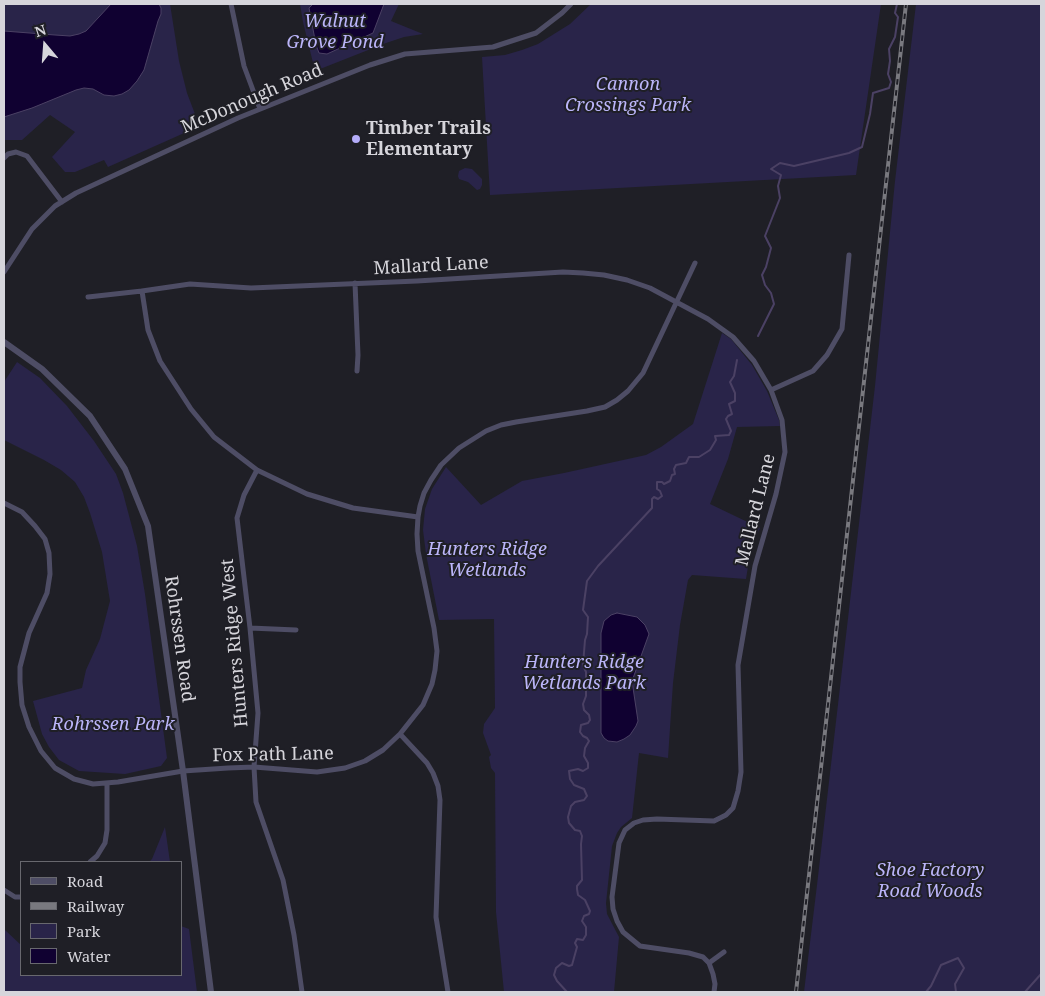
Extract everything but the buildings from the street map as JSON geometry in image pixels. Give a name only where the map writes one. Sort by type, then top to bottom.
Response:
[{"type":"street","points":[[231,4],[244,66],[260,109]]},
{"type":"street","name":"McDonough Road","points":[[4,272],[32,229],[55,206],[85,188],[238,118],[370,65],[405,54],[493,47],[536,33],[571,4]]},
{"type":"street","points":[[4,158],[8,154],[16,152],[27,156],[62,202]]},
{"type":"street","points":[[771,390],[812,371],[827,355],[842,329],[849,255]]},
{"type":"street","name":"Fox Path Lane","points":[[4,503],[22,512],[35,526],[45,539],[49,553],[50,574],[47,593],[29,633],[20,667],[20,682],[22,705],[30,726],[41,751],[55,768],[74,779],[93,784],[183,771],[254,767],[317,772],[345,768],[365,761],[377,754],[400,734],[423,705],[432,684],[436,670],[437,651],[418,551],[417,534],[418,517],[424,493],[441,465],[459,448],[474,438],[501,425],[587,411],[605,406],[617,400],[628,391],[643,373],[695,263]]},
{"type":"street","name":"Mallard Lane","points":[[88,297],[190,284],[251,288],[563,272],[604,275],[650,288],[708,319],[733,337],[754,360],[771,390],[782,420],[785,452],[776,494],[755,566],[738,665],[741,772],[738,792],[733,808],[726,816],[714,821],[643,820],[634,823],[625,830],[619,843],[612,897],[613,909],[623,932],[640,946],[689,953],[703,957],[709,963]]},
{"type":"street","points":[[355,283],[357,371]]},
{"type":"street","points":[[142,291],[148,330],[160,361],[186,401],[214,437],[257,470],[307,494],[352,508],[418,517]]},
{"type":"street","name":"Rohrssen Road","points":[[4,342],[42,369],[90,416],[125,469],[148,526],[183,771],[211,992]]},
{"type":"street","name":"Hunters Ridge West","points":[[257,470],[244,495],[237,518],[258,712],[254,767],[256,802],[283,880],[294,935],[302,992]]},
{"type":"street","points":[[250,628],[296,630]]},
{"type":"street","points":[[400,734],[428,763],[438,786],[440,800],[436,917],[448,992]]},
{"type":"street","points":[[91,861],[97,856],[105,843],[107,830],[107,783]]},
{"type":"street","points":[[4,890],[15,897],[20,897]]},
{"type":"street","points":[[714,992],[713,974],[709,963],[724,952]]},
{"type":"green space","points":[[4,4],[170,4],[179,61],[187,93],[198,122],[190,126],[191,130],[108,167],[104,160],[75,172],[65,172],[52,157],[75,132],[50,115],[22,140],[4,140]]},
{"type":"green space","name":"Walnut Grove Pond","points":[[300,4],[399,4],[391,21],[423,34],[404,37],[386,43],[315,71]]},
{"type":"green space","name":"Cannon Crossings Park","points":[[591,4],[881,4],[856,175],[490,195],[482,57],[505,55],[538,44],[570,24]]},
{"type":"green space","name":"Shoe Factory Road Woods","points":[[916,4],[1041,4],[1041,992],[804,992],[875,386],[895,181]]},
{"type":"green space","points":[[465,168],[472,169],[482,179],[480,189],[477,190],[468,182],[459,179],[459,171]]},
{"type":"green space","name":"Hunters Ridge Wetlands Park","points":[[722,333],[731,339],[752,365],[767,391],[780,426],[737,427],[728,459],[710,504],[760,528],[757,534],[748,541],[746,551],[749,560],[746,579],[692,575],[688,580],[673,683],[668,758],[639,753],[632,818],[621,827],[612,846],[606,903],[607,914],[619,937],[614,992],[504,992],[496,912],[495,773],[491,768],[489,757],[491,755],[483,733],[484,724],[495,708],[494,619],[439,620],[426,554],[423,530],[425,509],[432,489],[446,467],[481,505],[522,481],[646,455],[661,447],[693,424]]},
{"type":"green space","name":"Rohrssen Park","points":[[17,362],[40,378],[67,406],[116,474],[123,493],[137,546],[145,594],[167,758],[161,766],[125,774],[79,771],[59,760],[42,734],[33,701],[82,688],[86,670],[100,639],[110,601],[102,552],[84,497],[75,482],[61,470],[4,440],[4,382]]},
{"type":"green space","points":[[165,827],[170,861],[150,861]]},
{"type":"green space","points":[[182,926],[189,929],[197,992],[4,992],[5,930],[20,944],[20,976],[182,976]]},
{"type":"water","points":[[111,4],[159,4],[161,8],[161,14],[144,70],[129,90],[114,96],[104,95],[93,89],[84,88],[4,117],[4,31],[70,36],[79,34],[86,31]]},
{"type":"water","name":"Walnut Grove Pond","points":[[313,4],[384,4],[373,33],[327,54],[319,53],[316,45],[309,8]]},
{"type":"water","points":[[617,613],[637,617],[645,625],[649,634],[632,681],[638,721],[630,735],[617,742],[608,741],[601,733],[601,633],[604,621]]},
{"type":"waterway","points":[[758,336],[774,304],[762,275],[771,248],[765,236],[780,198],[778,186],[781,175],[771,169],[780,163],[794,166],[849,153],[862,147],[873,93],[889,88],[891,82],[888,74],[889,49],[895,37],[898,17],[895,13],[897,4]]},
{"type":"waterway","points":[[567,992],[554,975],[556,968],[562,963],[569,966],[572,965],[577,947],[575,943],[577,939],[583,940],[586,935],[586,927],[582,921],[584,916],[589,914],[590,911],[585,900],[578,895],[577,889],[582,880],[582,836],[580,831],[575,830],[569,823],[568,817],[571,806],[575,802],[584,800],[587,796],[584,789],[574,785],[570,779],[569,771],[578,769],[583,771],[588,768],[588,763],[584,756],[585,748],[589,741],[580,732],[581,725],[588,723],[590,720],[583,704],[586,696],[586,672],[583,665],[588,617],[583,610],[587,581],[598,566],[652,508],[652,499],[654,497],[658,499],[662,496],[657,489],[657,482],[664,484],[670,481],[672,475],[675,474],[674,469],[676,465],[686,463],[689,457],[699,457],[710,450],[716,440],[715,436],[729,435],[731,431],[726,419],[732,414],[729,404],[735,401],[735,393],[730,382],[734,376],[737,360]]},
{"type":"waterway","points":[[926,992],[941,965],[958,958],[964,968],[955,984],[956,992]]},
{"type":"waterway","points":[[1025,992],[1041,974]]},
{"type":"railway","points":[[796,992],[906,4]]},
{"type":"place","name":"Timber Trails Elementary","points":[[356,139]]},
{"type":"park label","name":"Hunters Ridge Wetlands","points":[[487,560]]}]
